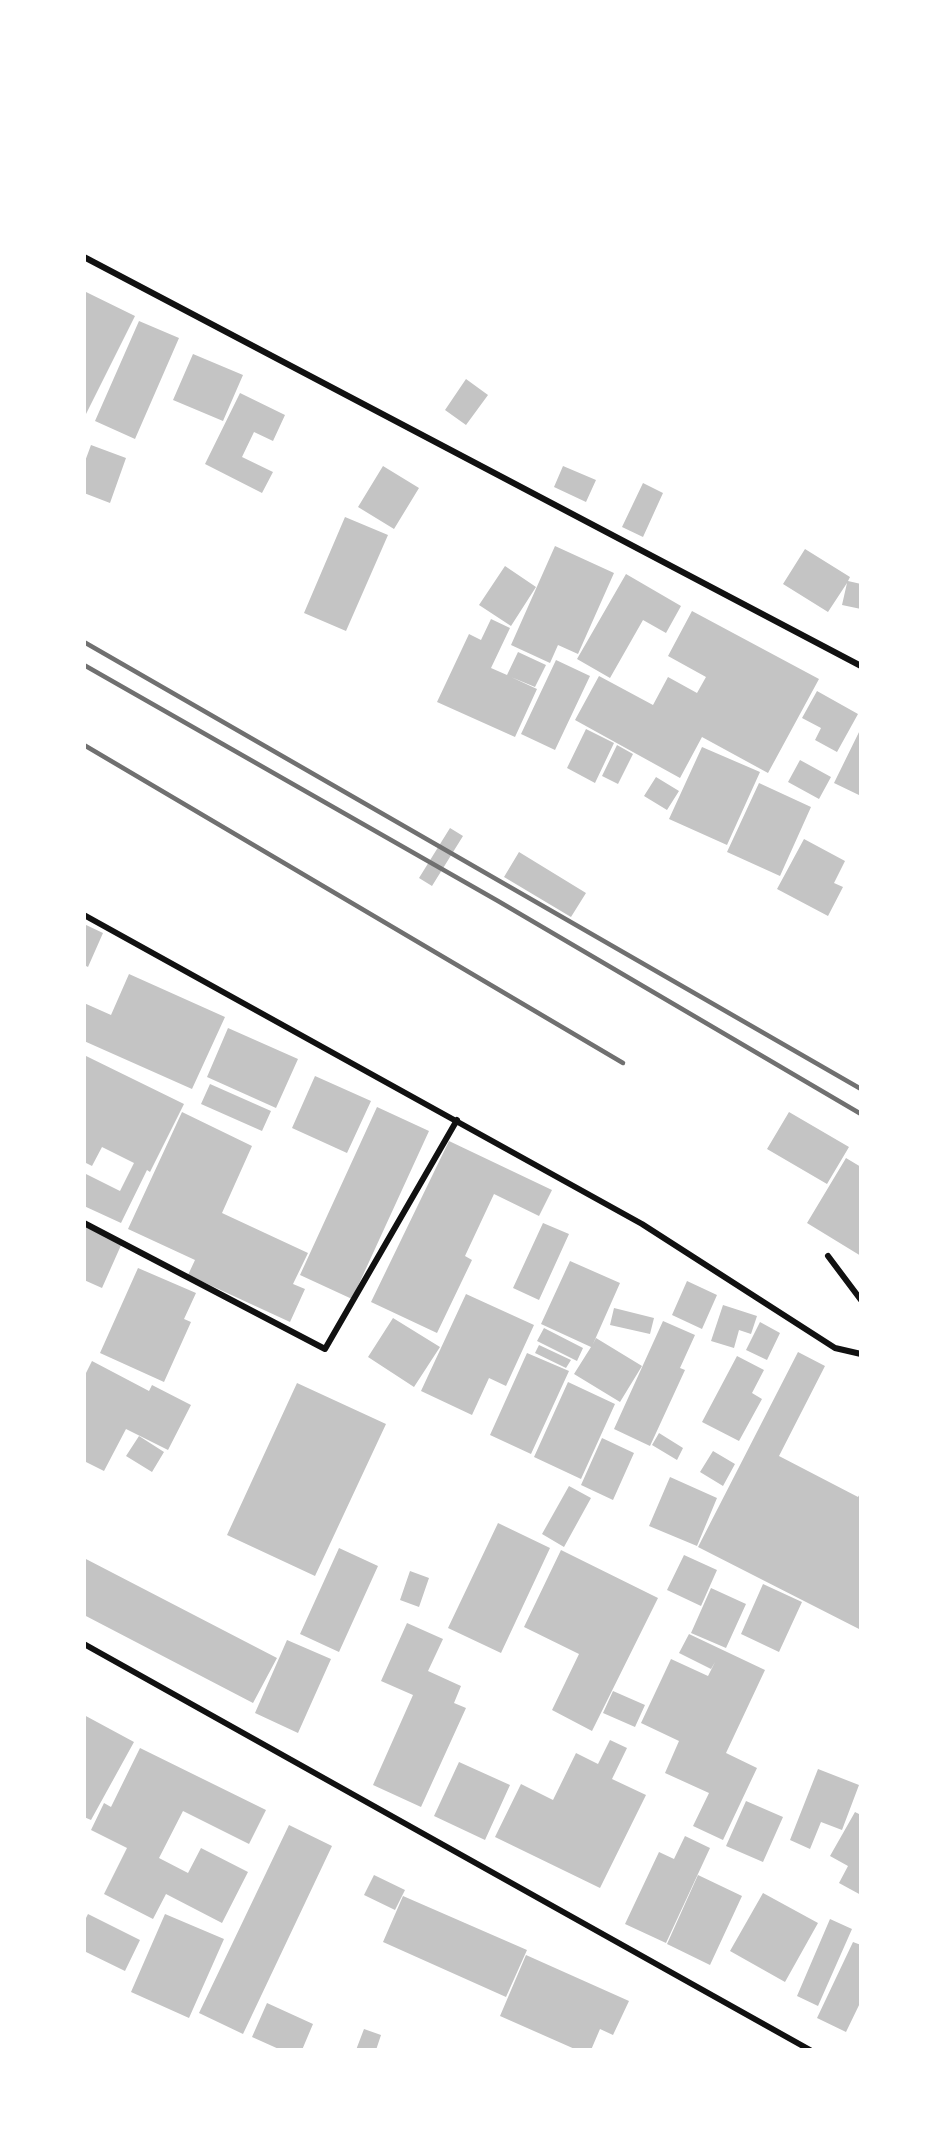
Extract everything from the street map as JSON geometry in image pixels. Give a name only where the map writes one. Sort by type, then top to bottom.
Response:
[{"type":"street","points":[[84,256],[861,666]]},
{"type":"street","points":[[84,915],[642,1224],[835,1348],[861,1354]]},
{"type":"street","points":[[84,1223],[325,1349],[457,1120]]},
{"type":"street","points":[[828,1256],[861,1300]]},
{"type":"street","points":[[84,1644],[810,2050]]},
{"type":"building","points":[[84,291],[135,316],[84,418]]},
{"type":"building","points":[[139,321],[179,338],[135,439],[95,421]]},
{"type":"building","points":[[193,354],[243,375],[223,421],[173,400]]},
{"type":"building","points":[[466,379],[488,395],[466,425],[445,410]]},
{"type":"building","points":[[240,393],[285,415],[273,441],[254,432],[242,457],[273,472],[262,493],[205,464]]},
{"type":"building","points":[[91,445],[126,458],[110,503],[84,493],[84,464]]},
{"type":"building","points":[[383,466],[419,488],[394,529],[358,507]]},
{"type":"building","points":[[563,466],[596,480],[586,502],[554,487]]},
{"type":"building","points":[[643,483],[663,493],[643,537],[622,527]]},
{"type":"building","points":[[345,517],[388,535],[346,631],[304,613]]},
{"type":"building","points":[[555,546],[614,573],[578,654],[558,645],[550,663],[511,645]]},
{"type":"building","points":[[805,549],[850,577],[848,581],[861,584],[861,609],[842,605],[847,583],[828,612],[783,584]]},
{"type":"building","points":[[505,566],[536,587],[511,626],[479,605]]},
{"type":"building","points":[[626,574],[681,606],[666,633],[643,620],[610,678],[577,659]]},
{"type":"building","points":[[692,611],[819,679],[768,773],[702,737],[680,778],[575,720],[599,676],[653,705],[668,677],[697,693],[706,677],[668,656]]},
{"type":"building","points":[[491,619],[510,628],[491,668],[507,675],[518,652],[546,665],[535,687],[511,677],[537,689],[515,737],[437,702],[469,634],[481,640]]},
{"type":"building","points":[[556,660],[590,676],[555,750],[521,734]]},
{"type":"building","points":[[817,691],[858,714],[837,752],[815,740],[821,728],[802,718]]},
{"type":"building","points":[[861,728],[861,796],[834,783]]},
{"type":"building","points":[[586,729],[614,743],[595,783],[567,768]]},
{"type":"building","points":[[617,745],[633,754],[618,784],[602,776]]},
{"type":"building","points":[[702,747],[760,772],[727,845],[669,819]]},
{"type":"building","points":[[800,760],[831,777],[819,799],[788,782]]},
{"type":"building","points":[[656,777],[679,791],[667,810],[644,796]]},
{"type":"building","points":[[759,783],[811,807],[780,876],[727,852]]},
{"type":"building","points":[[450,828],[463,836],[432,886],[419,878]]},
{"type":"building","points":[[804,839],[845,861],[834,883],[843,887],[828,916],[777,889]]},
{"type":"building","points":[[519,852],[586,893],[571,917],[504,877]]},
{"type":"building","points":[[84,924],[103,933],[88,967],[84,965]]},
{"type":"building","points":[[129,974],[225,1017],[192,1089],[84,1041],[84,1003],[111,1015]]},
{"type":"building","points":[[228,1028],[298,1059],[276,1108],[207,1077]]},
{"type":"building","points":[[84,1055],[184,1104],[150,1172],[147,1170],[121,1223],[84,1206],[84,1173],[120,1191],[134,1163],[102,1147],[92,1166],[84,1162]]},
{"type":"building","points":[[315,1076],[371,1101],[347,1153],[292,1128]]},
{"type":"building","points":[[210,1084],[271,1111],[262,1131],[201,1104]]},
{"type":"building","points":[[377,1107],[429,1131],[352,1299],[300,1275]]},
{"type":"building","points":[[182,1112],[252,1146],[222,1213],[308,1253],[293,1284],[305,1289],[290,1322],[188,1275],[195,1260],[128,1229]]},
{"type":"building","points":[[789,1112],[849,1147],[827,1184],[767,1149]]},
{"type":"building","points":[[449,1141],[552,1190],[539,1216],[494,1194],[465,1256],[472,1260],[437,1333],[371,1302]]},
{"type":"building","points":[[846,1158],[861,1167],[861,1256],[807,1223]]},
{"type":"building","points":[[543,1223],[569,1234],[539,1300],[513,1288]]},
{"type":"building","points":[[84,1226],[122,1243],[102,1288],[84,1280]]},
{"type":"building","points":[[570,1261],[620,1283],[593,1344],[596,1338],[642,1366],[620,1402],[574,1374],[591,1347],[541,1324]]},
{"type":"building","points":[[138,1268],[196,1293],[184,1319],[191,1322],[164,1382],[100,1353]]},
{"type":"building","points":[[687,1281],[717,1295],[702,1329],[672,1315]]},
{"type":"building","points":[[466,1294],[534,1325],[506,1386],[489,1378],[472,1415],[421,1391]]},
{"type":"building","points":[[723,1305],[757,1316],[751,1334],[739,1330],[734,1348],[711,1341]]},
{"type":"building","points":[[614,1308],[654,1318],[650,1334],[610,1325]]},
{"type":"building","points":[[393,1318],[440,1347],[414,1387],[368,1357]]},
{"type":"building","points":[[663,1321],[695,1335],[680,1368],[685,1370],[650,1446],[614,1429]]},
{"type":"building","points":[[760,1322],[780,1333],[767,1360],[746,1350]]},
{"type":"building","points":[[544,1328],[583,1348],[577,1361],[537,1341]]},
{"type":"building","points":[[539,1345],[571,1360],[566,1368],[535,1353]]},
{"type":"building","points":[[798,1352],[825,1366],[779,1456],[858,1497],[861,1492],[861,1630],[698,1547]]},
{"type":"building","points":[[527,1353],[569,1371],[531,1454],[490,1435]]},
{"type":"building","points":[[737,1356],[764,1370],[752,1393],[762,1399],[739,1441],[702,1422]]},
{"type":"building","points":[[92,1361],[149,1391],[152,1385],[191,1405],[168,1450],[126,1429],[104,1471],[84,1461],[84,1377]]},
{"type":"building","points":[[568,1382],[615,1404],[581,1479],[534,1457]]},
{"type":"building","points":[[297,1383],[386,1424],[315,1576],[227,1535]]},
{"type":"building","points":[[659,1433],[683,1448],[677,1460],[652,1445]]},
{"type":"building","points":[[139,1436],[164,1452],[152,1472],[126,1456]]},
{"type":"building","points":[[602,1438],[634,1453],[613,1500],[581,1485]]},
{"type":"building","points":[[713,1451],[735,1464],[723,1486],[700,1472]]},
{"type":"building","points":[[670,1477],[717,1498],[697,1546],[649,1526]]},
{"type":"building","points":[[569,1486],[591,1498],[564,1547],[542,1534]]},
{"type":"building","points":[[498,1523],[550,1548],[501,1653],[448,1628]]},
{"type":"building","points":[[339,1548],[378,1566],[339,1652],[300,1634]]},
{"type":"building","points":[[561,1550],[658,1598],[592,1731],[552,1710],[579,1654],[524,1627]]},
{"type":"building","points":[[684,1555],[717,1570],[701,1606],[667,1590]]},
{"type":"building","points":[[84,1558],[277,1658],[253,1703],[84,1615]]},
{"type":"building","points":[[410,1571],[429,1578],[419,1607],[400,1600]]},
{"type":"building","points":[[763,1584],[802,1602],[779,1652],[741,1634]]},
{"type":"building","points":[[711,1588],[746,1604],[726,1648],[691,1633]]},
{"type":"building","points":[[407,1623],[443,1639],[428,1671],[461,1686],[454,1703],[466,1708],[421,1807],[373,1785],[413,1695],[381,1681]]},
{"type":"building","points":[[689,1634],[765,1670],[726,1753],[757,1768],[723,1840],[693,1826],[709,1793],[665,1773],[679,1741],[641,1723],[671,1659],[708,1676],[715,1662],[711,1669],[679,1653]]},
{"type":"building","points":[[287,1640],[331,1659],[298,1733],[255,1713]]},
{"type":"building","points":[[613,1691],[645,1705],[635,1727],[603,1713]]},
{"type":"building","points":[[84,1715],[134,1742],[91,1820],[84,1817]]},
{"type":"building","points":[[610,1740],[627,1748],[612,1779],[646,1795],[600,1888],[495,1837],[521,1784],[553,1800],[576,1753],[598,1764]]},
{"type":"building","points":[[140,1748],[266,1810],[249,1844],[183,1811],[159,1858],[188,1873],[201,1848],[248,1872],[222,1923],[166,1894],[153,1919],[104,1894],[127,1848],[91,1830],[104,1803],[111,1807]]},
{"type":"building","points":[[459,1762],[510,1785],[485,1840],[434,1816]]},
{"type":"building","points":[[818,1769],[859,1785],[842,1830],[821,1822],[810,1849],[790,1840]]},
{"type":"building","points":[[746,1801],[783,1817],[763,1862],[726,1846]]},
{"type":"building","points":[[855,1812],[861,1815],[861,1895],[839,1883],[848,1866],[830,1856]]},
{"type":"building","points":[[289,1825],[332,1846],[243,2034],[199,2013]]},
{"type":"building","points":[[685,1836],[710,1848],[666,1943],[625,1924],[659,1852],[674,1859]]},
{"type":"building","points":[[374,1875],[405,1890],[395,1910],[364,1895]]},
{"type":"building","points":[[698,1875],[742,1896],[710,1965],[667,1944]]},
{"type":"building","points":[[763,1893],[818,1923],[785,1982],[730,1951]]},
{"type":"building","points":[[403,1896],[527,1950],[506,1997],[383,1942]]},
{"type":"building","points":[[88,1914],[140,1940],[125,1971],[84,1951],[84,1922]]},
{"type":"building","points":[[165,1914],[224,1939],[189,2018],[131,1992]]},
{"type":"building","points":[[830,1919],[852,1929],[818,2006],[797,1996]]},
{"type":"building","points":[[853,1942],[861,1945],[861,2001],[846,2032],[817,2018]]},
{"type":"building","points":[[526,1955],[629,2001],[613,2035],[600,2029],[591,2050],[577,2050],[500,2016]]},
{"type":"building","points":[[267,2003],[313,2024],[302,2050],[281,2050],[252,2037]]},
{"type":"building","points":[[364,2029],[381,2035],[376,2050],[356,2050]]},
{"type":"railway","points":[[84,642],[861,1089]]},
{"type":"railway","points":[[84,665],[498,901],[861,1114]]},
{"type":"railway","points":[[84,745],[623,1063]]}]
